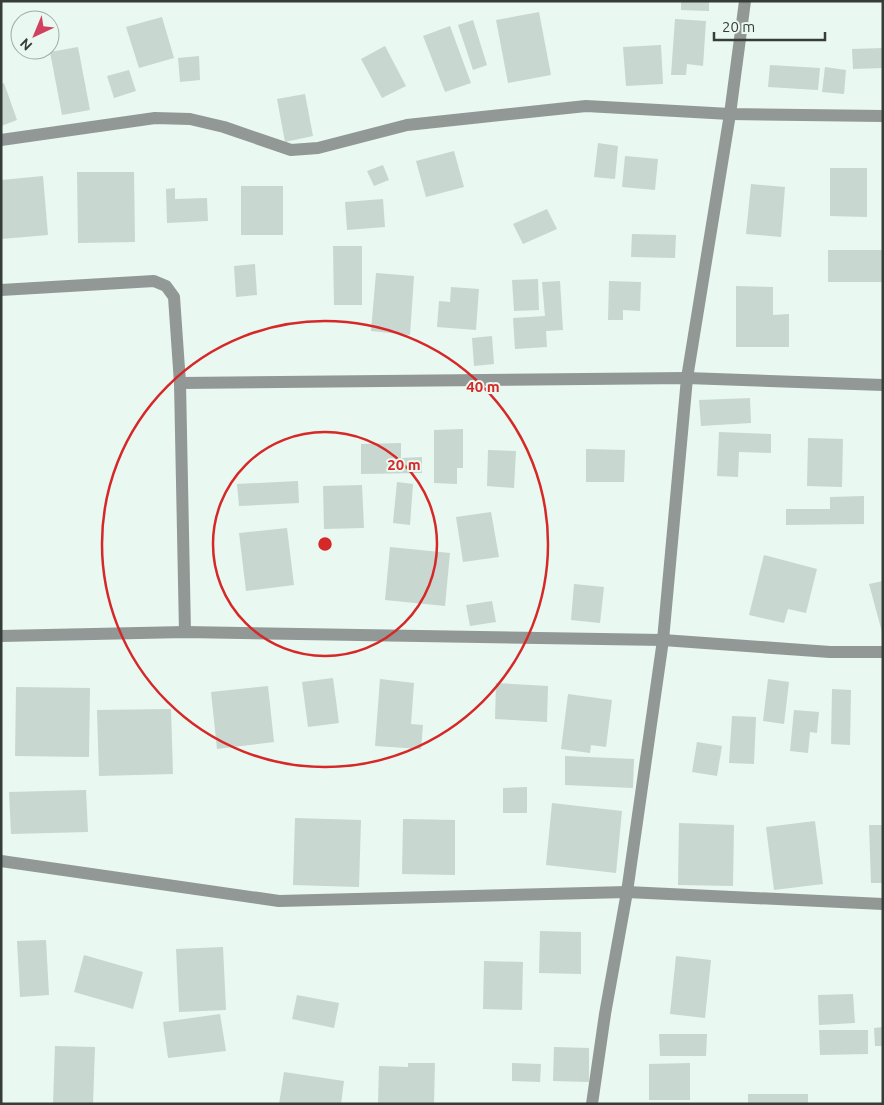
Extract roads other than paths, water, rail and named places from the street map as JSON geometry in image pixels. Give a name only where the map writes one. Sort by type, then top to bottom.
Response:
[{"type":"street","points":[[592,1104],[605,1014],[627,892],[663,640],[687,378],[730,114],[746,1]]},
{"type":"street","points":[[1,140],[155,118],[190,119],[224,127],[290,150],[318,148],[407,126],[586,106],[730,114],[883,116]]},
{"type":"street","points":[[1,290],[154,281],[166,286],[174,297],[180,383],[185,632]]},
{"type":"street","points":[[180,383],[687,378],[883,385]]},
{"type":"street","points":[[1,636],[185,632],[663,640],[830,652],[883,652]]},
{"type":"street","points":[[1,861],[279,901],[627,892],[883,904]]}]
